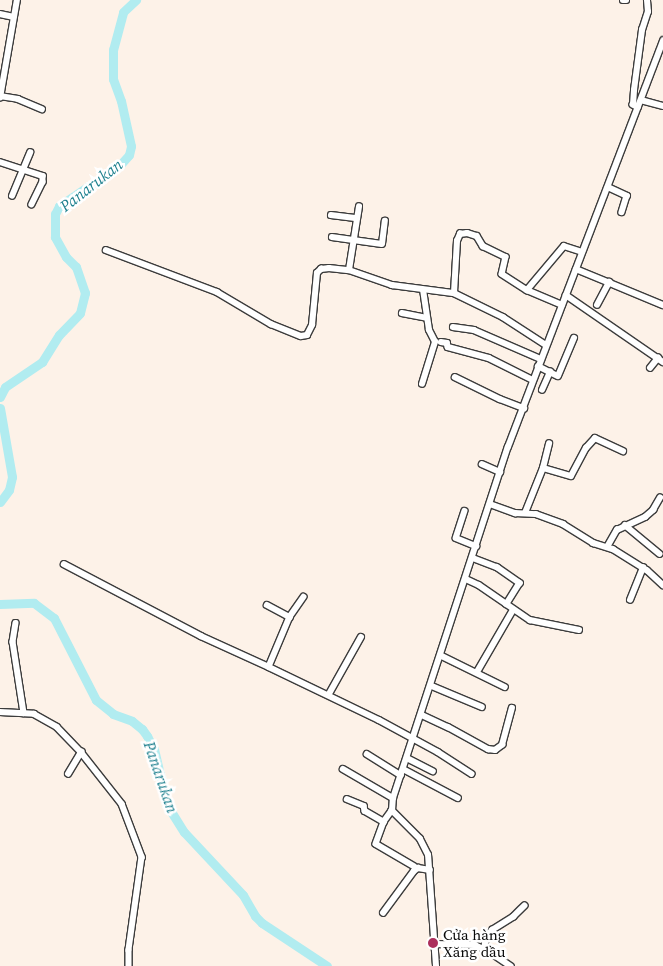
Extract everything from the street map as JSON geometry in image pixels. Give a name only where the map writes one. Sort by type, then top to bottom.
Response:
[{"type":"street","points":[[17,0],[0,97],[18,99],[42,109]]},
{"type":"street","points":[[638,108],[633,105],[634,90],[642,30],[648,12],[647,0]]},
{"type":"street","points":[[0,14],[14,17]]},
{"type":"street","points":[[414,866],[376,844],[384,822],[392,811],[393,798],[442,656],[500,472],[582,252],[641,100],[660,59],[663,41]]},
{"type":"street","points":[[641,100],[663,106]]},
{"type":"street","points":[[12,196],[30,153]]},
{"type":"street","points":[[0,162],[23,168],[44,178],[32,205]]},
{"type":"street","points":[[608,187],[627,196],[622,212]]},
{"type":"street","points":[[349,270],[359,207]]},
{"type":"street","points":[[331,215],[357,218]]},
{"type":"street","points":[[332,236],[382,244],[385,221]]},
{"type":"street","points":[[454,293],[457,241],[462,233],[477,236],[483,246],[504,256],[506,260],[501,273],[527,290],[562,305]]},
{"type":"street","points":[[527,290],[564,246],[582,252]]},
{"type":"street","points":[[106,250],[217,292],[271,324],[301,336],[307,335],[312,325],[317,273],[325,268],[349,270],[392,285],[454,293],[503,316],[546,345]]},
{"type":"street","points":[[576,269],[663,305]]},
{"type":"street","points":[[596,305],[608,282]]},
{"type":"street","points":[[422,384],[434,344],[426,318],[423,290]]},
{"type":"street","points":[[566,294],[660,360],[650,368]]},
{"type":"street","points":[[402,313],[426,318]]},
{"type":"street","points":[[453,327],[474,330],[541,359]]},
{"type":"street","points":[[538,366],[558,376],[574,338]]},
{"type":"street","points":[[441,342],[447,342],[448,347],[489,358],[533,380]]},
{"type":"street","points":[[542,390],[550,372]]},
{"type":"street","points":[[455,377],[500,400],[524,408]]},
{"type":"street","points":[[543,468],[570,476],[586,448],[595,438],[623,451]]},
{"type":"street","points":[[525,513],[543,468],[550,444]]},
{"type":"street","points":[[482,464],[500,472]]},
{"type":"street","points":[[607,547],[615,532],[625,525],[645,517],[653,510],[660,498]]},
{"type":"street","points":[[490,504],[515,513],[525,513],[563,524],[593,543],[607,547],[643,568],[663,585]]},
{"type":"street","points":[[465,511],[456,538],[476,546]]},
{"type":"street","points":[[625,525],[660,554]]},
{"type":"street","points":[[473,558],[497,567],[520,583],[507,604]]},
{"type":"street","points":[[64,564],[201,636],[329,694],[413,738],[472,774]]},
{"type":"street","points":[[630,600],[643,568]]},
{"type":"street","points":[[466,579],[479,585],[513,610],[538,623],[579,630]]},
{"type":"street","points":[[269,667],[290,617],[304,597]]},
{"type":"street","points":[[267,605],[290,617]]},
{"type":"street","points":[[477,672],[513,610]]},
{"type":"street","points":[[16,623],[13,642],[24,713]]},
{"type":"street","points":[[329,694],[361,637]]},
{"type":"street","points":[[442,656],[505,687]]},
{"type":"street","points":[[432,686],[482,707]]},
{"type":"street","points":[[422,715],[448,726],[488,749],[495,750],[502,745],[512,708]]},
{"type":"street","points":[[0,712],[39,716],[52,723],[81,752],[119,800],[141,852],[129,950],[129,966]]},
{"type":"street","points":[[68,774],[81,752]]},
{"type":"street","points":[[367,754],[458,798]]},
{"type":"street","points":[[407,758],[433,771]]},
{"type":"street","points":[[344,769],[393,798]]},
{"type":"street","points":[[347,799],[364,806],[365,811],[384,822]]},
{"type":"street","points":[[392,811],[423,842],[428,855],[436,966]]},
{"type":"street","points":[[383,913],[418,868],[430,870]]},
{"type":"street","points":[[484,949],[486,938],[492,930],[524,906]]},
{"type":"street","points":[[435,944],[464,944],[484,949],[511,966]]},
{"type":"waterway","name":"Panarukan","points":[[0,397],[5,387],[42,362],[59,335],[80,313],[85,293],[76,267],[66,257],[55,237],[55,214],[59,206],[120,165],[129,155],[131,146],[121,101],[113,79],[113,50],[123,12],[136,0]]},
{"type":"waterway","name":"Panarukan","points":[[0,408],[12,477],[9,490],[0,502]]},
{"type":"waterway","name":"Panarukan","points":[[0,604],[34,603],[54,618],[96,700],[113,714],[132,721],[147,736],[154,749],[167,805],[184,832],[243,895],[255,916],[262,923],[327,966]]},
{"type":"place","name":"Cửa hàng Xăng dầu","points":[[433,943]]}]
